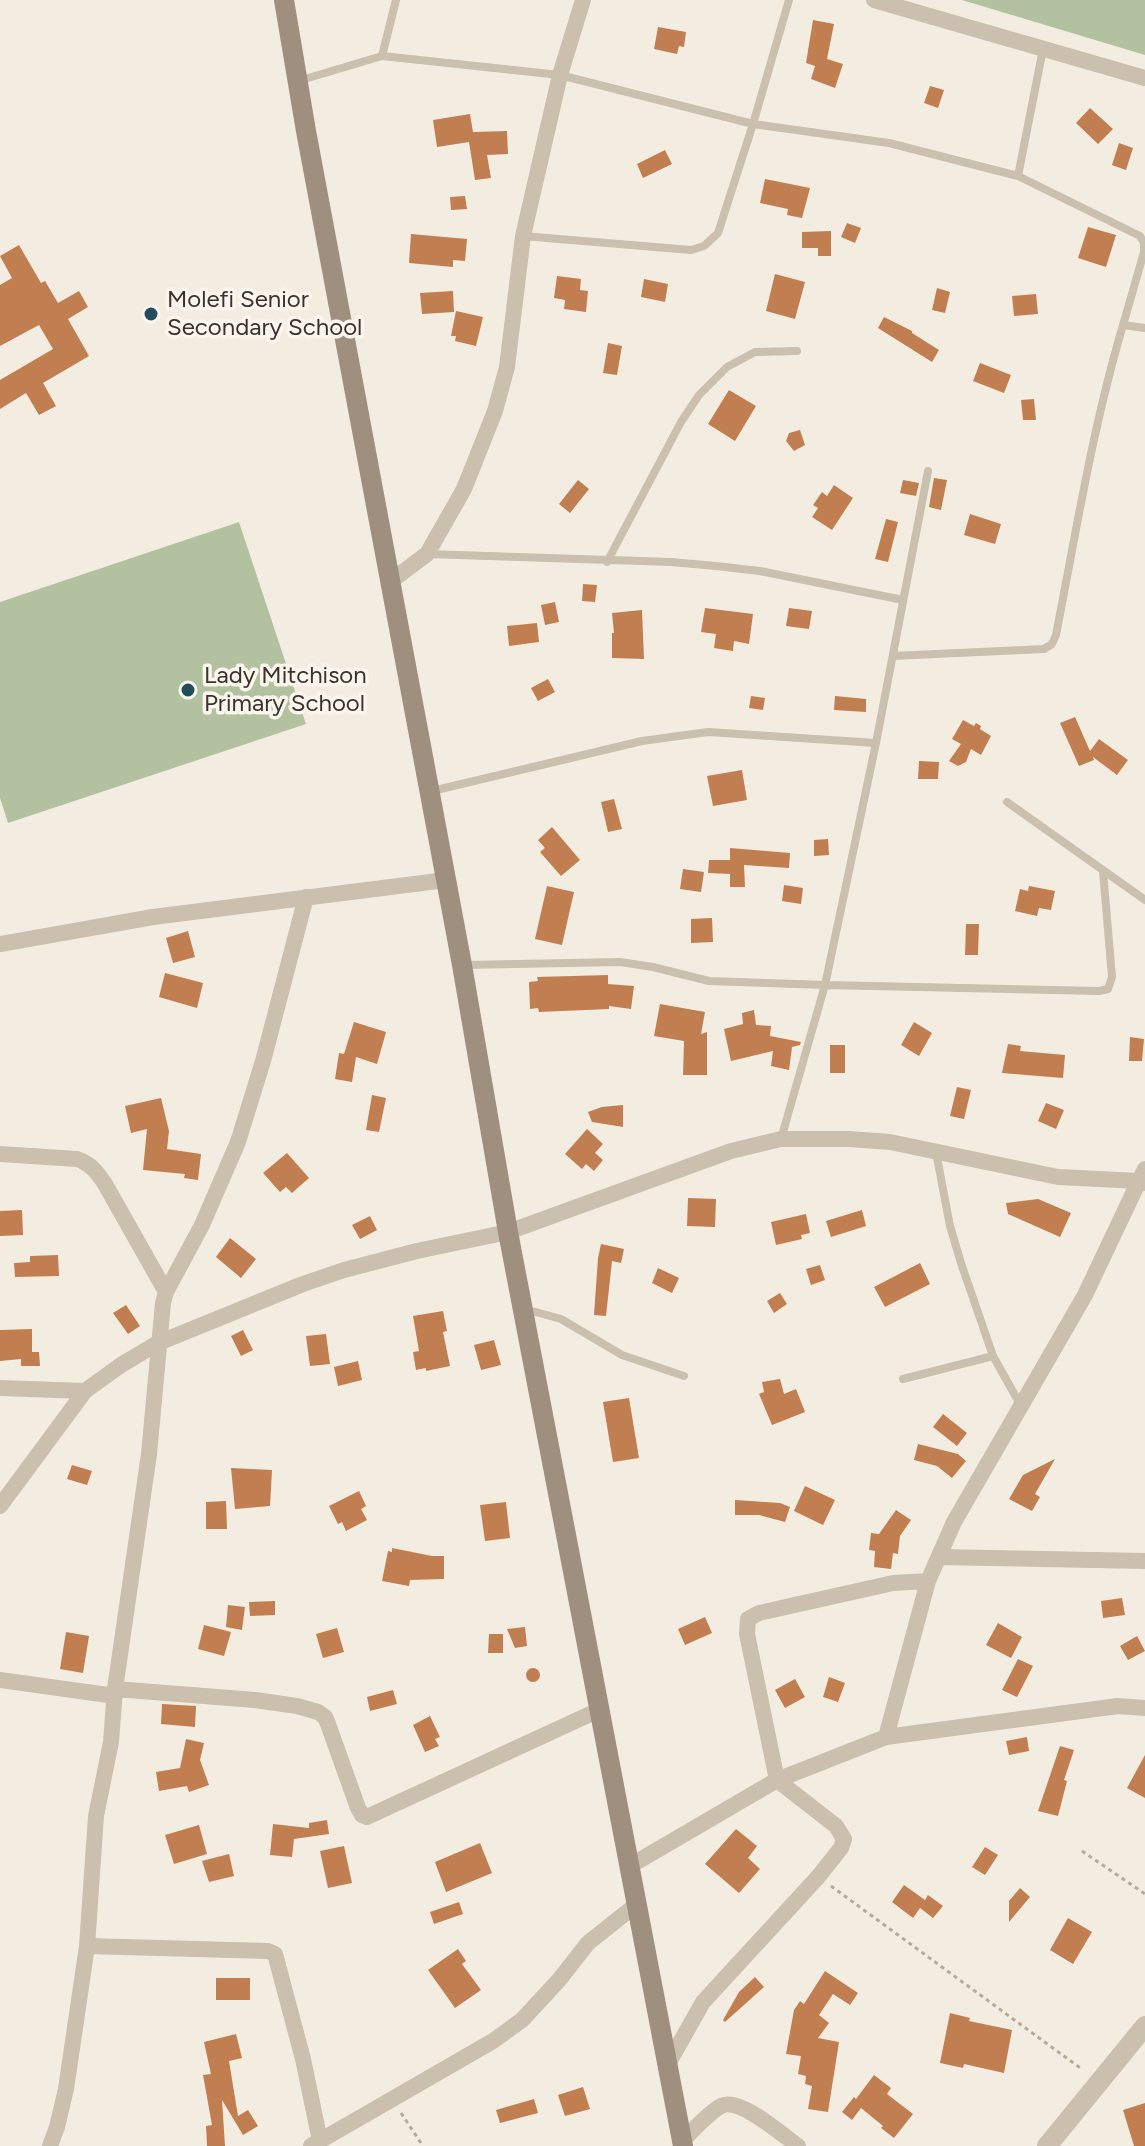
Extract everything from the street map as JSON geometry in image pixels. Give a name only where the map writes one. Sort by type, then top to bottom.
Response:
[{"type":"main road","points":[[284,0],[462,965],[508,1232],[683,2143]]},
{"type":"street","points":[[391,581],[427,554],[464,489],[495,411],[507,367],[523,236],[560,75],[583,0]]},
{"type":"street","points":[[874,0],[1145,78]]},
{"type":"street","points":[[0,944],[153,917],[446,880]]},
{"type":"street","points":[[50,2146],[66,2089],[87,1946],[96,1816],[111,1742],[115,1692],[149,1454],[160,1317],[166,1292],[202,1225],[238,1142],[263,1061],[306,897]]},
{"type":"street","points":[[0,1506],[85,1391],[158,1343],[344,1270],[508,1232],[719,1155],[781,1139],[871,1140],[1058,1177],[1143,1178],[1085,1295],[954,1522],[928,1581],[886,1737]]},
{"type":"street","points":[[0,1154],[87,1162],[105,1184],[166,1292]]},
{"type":"street","points":[[0,1388],[85,1391]]},
{"type":"street","points":[[939,1557],[1145,1561]]},
{"type":"street","points":[[668,2064],[703,2002],[818,1877],[841,1848],[844,1839],[836,1826],[777,1780],[747,1634],[748,1619],[759,1613],[893,1583],[928,1581]]},
{"type":"street","points":[[0,1680],[115,1692],[255,1700],[318,1712],[328,1724],[358,1808],[367,1817],[599,1710]]},
{"type":"street","points":[[628,1867],[777,1780],[886,1737],[1118,1706],[1145,1708]]},
{"type":"street","points":[[87,1946],[268,1951],[275,1954],[303,2059],[316,2144],[493,2041],[522,2020],[588,1943],[637,1904]]},
{"type":"street","points":[[1047,2146],[1145,2026]]},
{"type":"street","points":[[683,2143],[720,2106],[729,2103],[741,2106],[798,2146]]},
{"type":"lane","points":[[382,56],[396,0]]},
{"type":"lane","points":[[523,236],[691,250],[704,246],[718,233],[789,0]]},
{"type":"lane","points":[[1018,176],[1043,49]]},
{"type":"lane","points":[[298,81],[382,56],[560,75],[753,124],[889,143],[1018,176],[1140,236],[1144,252],[1115,354],[1052,644],[1044,649],[893,656]]},
{"type":"lane","points":[[1123,325],[1145,328]]},
{"type":"lane","points":[[607,562],[681,422],[699,395],[727,367],[755,352],[797,351]]},
{"type":"lane","points":[[781,1139],[825,985],[876,743],[928,471]]},
{"type":"lane","points":[[427,554],[671,562],[760,571],[903,600]]},
{"type":"lane","points":[[429,792],[642,741],[708,732],[876,743]]},
{"type":"lane","points":[[1007,802],[1145,900]]},
{"type":"lane","points":[[462,965],[620,962],[709,981],[1084,991],[1108,989],[1112,977],[1103,871]]},
{"type":"lane","points":[[936,1151],[955,1242],[993,1356],[1021,1406]]},
{"type":"lane","points":[[524,1309],[561,1319],[622,1355],[684,1376]]},
{"type":"lane","points":[[903,1379],[993,1356]]},
{"type":"path","points":[[1082,1851],[1145,1894]]},
{"type":"path","points":[[818,1877],[1099,2082]]},
{"type":"path","points":[[392,2100],[423,2146]]},
{"type":"green space","points":[[962,0],[1145,0],[1145,55]]},
{"type":"green space","points":[[239,522],[306,724],[8,823],[0,798],[0,602]]},
{"type":"building","points":[[813,20],[834,24],[827,59],[843,64],[835,88],[811,79],[815,66],[806,63]]},
{"type":"building","points":[[658,27],[686,32],[684,47],[679,46],[677,54],[654,49]]},
{"type":"building","points":[[930,86],[944,90],[938,108],[924,103]]},
{"type":"building","points":[[1090,108],[1113,129],[1098,144],[1076,123]]},
{"type":"building","points":[[470,114],[473,132],[507,131],[508,154],[487,155],[491,178],[475,180],[469,142],[437,147],[433,120]]},
{"type":"building","points":[[1119,143],[1133,148],[1126,170],[1112,165]]},
{"type":"building","points":[[665,150],[672,164],[643,178],[637,164]]},
{"type":"building","points":[[765,179],[810,188],[802,218],[787,215],[788,209],[760,203]]},
{"type":"building","points":[[465,196],[467,209],[451,210],[450,197]]},
{"type":"building","points":[[847,223],[861,228],[855,243],[841,237]]},
{"type":"building","points":[[1088,227],[1116,235],[1106,267],[1078,258]]},
{"type":"building","points":[[831,231],[831,256],[818,256],[818,248],[802,248],[802,232]]},
{"type":"building","points":[[411,234],[467,239],[465,261],[453,260],[453,267],[409,263]]},
{"type":"building","points":[[19,245],[41,283],[45,281],[58,303],[79,291],[88,307],[68,319],[89,356],[43,383],[56,406],[39,415],[26,393],[0,409],[0,380],[53,349],[39,325],[0,346],[0,285],[12,278],[0,256]]},
{"type":"building","points":[[775,274],[805,282],[795,319],[766,311]]},
{"type":"building","points":[[557,276],[581,279],[580,290],[588,291],[586,312],[564,309],[565,300],[554,298]]},
{"type":"building","points":[[644,279],[668,284],[665,302],[641,297]]},
{"type":"building","points":[[937,288],[950,292],[945,313],[932,310]]},
{"type":"building","points":[[453,291],[454,312],[422,314],[420,293]]},
{"type":"building","points":[[1036,294],[1038,314],[1014,316],[1012,296]]},
{"type":"building","points":[[456,311],[483,317],[476,346],[455,341],[456,336],[451,336]]},
{"type":"building","points":[[884,317],[912,331],[939,350],[932,362],[878,328]]},
{"type":"building","points":[[608,343],[622,346],[617,375],[603,373]]},
{"type":"building","points":[[980,363],[1011,375],[1004,393],[973,381]]},
{"type":"building","points":[[729,390],[756,406],[735,441],[708,424]]},
{"type":"building","points":[[1034,399],[1036,420],[1023,420],[1021,400]]},
{"type":"building","points":[[800,430],[805,445],[794,451],[786,441],[789,433]]},
{"type":"building","points":[[934,478],[947,480],[941,510],[929,507]]},
{"type":"building","points":[[578,480],[589,489],[570,513],[559,504]]},
{"type":"building","points":[[903,480],[919,483],[916,496],[900,493]]},
{"type":"building","points":[[834,485],[853,498],[832,530],[812,517],[818,508],[813,505],[822,492],[827,496]]},
{"type":"building","points":[[970,514],[1001,524],[995,544],[964,535]]},
{"type":"building","points":[[886,519],[898,522],[888,562],[875,559]]},
{"type":"building","points":[[583,584],[597,585],[595,602],[582,601]]},
{"type":"building","points":[[555,602],[559,622],[545,625],[541,605]]},
{"type":"building","points":[[705,608],[753,614],[749,644],[734,641],[733,651],[714,648],[716,634],[701,632]]},
{"type":"building","points":[[789,608],[812,611],[809,629],[786,626]]},
{"type":"building","points":[[642,610],[644,659],[612,658],[612,613]]},
{"type":"building","points":[[537,623],[539,642],[509,646],[507,626]]},
{"type":"building","points":[[548,679],[555,692],[538,701],[531,688]]},
{"type":"building","points":[[751,696],[765,698],[763,710],[749,708]]},
{"type":"building","points":[[835,696],[866,699],[866,712],[834,710]]},
{"type":"building","points":[[1075,717],[1090,751],[1099,739],[1128,760],[1117,775],[1093,757],[1094,760],[1079,766],[1060,723]]},
{"type":"building","points":[[963,720],[974,726],[976,723],[991,736],[981,755],[971,749],[966,762],[958,766],[949,761],[961,744],[952,739]]},
{"type":"building","points":[[919,761],[939,762],[938,779],[918,779]]},
{"type":"building","points":[[742,770],[747,800],[713,806],[707,776]]},
{"type":"building","points":[[614,799],[622,829],[608,832],[601,802]]},
{"type":"building","points":[[552,827],[580,860],[561,876],[540,852],[545,848],[538,840]]},
{"type":"building","points":[[828,839],[829,855],[814,856],[814,840]]},
{"type":"building","points":[[730,848],[790,853],[789,868],[744,865],[745,887],[730,887],[730,874],[708,873],[709,860],[730,860]]},
{"type":"building","points":[[683,869],[704,872],[701,892],[680,889]]},
{"type":"building","points":[[784,885],[803,888],[801,904],[782,901]]},
{"type":"building","points":[[547,886],[574,892],[562,945],[535,939]]},
{"type":"building","points":[[1029,886],[1055,891],[1051,910],[1039,908],[1037,916],[1015,911],[1020,889],[1028,891]]},
{"type":"building","points":[[712,918],[713,942],[691,943],[691,919]]},
{"type":"building","points":[[966,924],[979,924],[978,955],[965,955]]},
{"type":"building","points":[[188,931],[195,957],[173,963],[166,938]]},
{"type":"building","points":[[165,973],[203,983],[197,1008],[159,997]]},
{"type":"building","points":[[608,975],[608,984],[634,986],[631,1009],[609,1006],[609,1009],[539,1012],[538,1008],[530,1009],[529,982],[538,981],[537,977]]},
{"type":"building","points":[[660,1004],[705,1012],[701,1034],[707,1032],[707,1075],[683,1075],[684,1041],[654,1036]]},
{"type":"building","points":[[754,1010],[756,1025],[771,1026],[770,1036],[801,1042],[792,1047],[789,1070],[771,1066],[773,1051],[731,1061],[724,1029],[743,1024],[742,1013]]},
{"type":"building","points":[[354,1022],[386,1032],[377,1064],[356,1057],[352,1082],[335,1079],[339,1053],[344,1054]]},
{"type":"building","points":[[914,1022],[932,1033],[919,1056],[901,1045]]},
{"type":"building","points":[[1130,1037],[1144,1039],[1142,1061],[1129,1061]]},
{"type":"building","points":[[1008,1044],[1021,1046],[1020,1051],[1065,1055],[1063,1078],[1002,1073]]},
{"type":"building","points":[[830,1045],[845,1045],[845,1073],[830,1073]]},
{"type":"building","points":[[957,1087],[971,1090],[964,1119],[950,1116]]},
{"type":"building","points":[[372,1095],[386,1098],[379,1132],[366,1130]]},
{"type":"building","points":[[161,1098],[169,1131],[167,1149],[201,1154],[198,1180],[184,1178],[185,1174],[143,1170],[147,1129],[131,1133],[125,1106]]},
{"type":"building","points":[[1046,1103],[1064,1110],[1056,1129],[1038,1121]]},
{"type":"building","points":[[623,1105],[623,1127],[592,1122],[588,1112],[602,1107]]},
{"type":"building","points":[[587,1129],[603,1144],[595,1153],[603,1160],[594,1171],[586,1164],[582,1169],[565,1154]]},
{"type":"building","points":[[287,1153],[309,1178],[292,1193],[286,1187],[280,1192],[263,1173]]},
{"type":"building","points":[[688,1198],[716,1199],[715,1227],[687,1226]]},
{"type":"building","points":[[1038,1199],[1071,1213],[1060,1237],[1008,1214],[1006,1203]]},
{"type":"building","points":[[22,1210],[23,1235],[0,1236],[0,1211]]},
{"type":"building","points":[[862,1210],[866,1226],[831,1237],[826,1221]]},
{"type":"building","points":[[806,1214],[810,1233],[801,1235],[802,1239],[776,1245],[771,1222]]},
{"type":"building","points":[[370,1216],[377,1230],[360,1239],[352,1225]]},
{"type":"building","points":[[230,1238],[256,1259],[241,1278],[216,1257]]},
{"type":"building","points":[[601,1244],[624,1249],[621,1263],[612,1261],[606,1316],[594,1315]]},
{"type":"building","points":[[58,1255],[59,1276],[15,1277],[14,1263],[30,1262],[30,1256]]},
{"type":"building","points":[[920,1263],[930,1284],[885,1307],[874,1287]]},
{"type":"building","points":[[820,1265],[825,1280],[811,1285],[806,1269]]},
{"type":"building","points":[[658,1268],[679,1278],[672,1293],[652,1283]]},
{"type":"building","points":[[780,1293],[787,1304],[774,1313],[767,1301]]},
{"type":"building","points":[[126,1305],[140,1326],[128,1334],[113,1313]]},
{"type":"building","points":[[443,1311],[447,1331],[443,1332],[450,1366],[416,1370],[413,1352],[419,1351],[413,1316]]},
{"type":"building","points":[[32,1329],[32,1352],[39,1352],[40,1366],[21,1366],[21,1359],[0,1361],[0,1330]]},
{"type":"building","points":[[243,1330],[253,1350],[241,1356],[231,1336]]},
{"type":"building","points":[[326,1334],[330,1364],[310,1366],[306,1336]]},
{"type":"building","points":[[494,1340],[501,1365],[481,1370],[474,1345]]},
{"type":"building","points":[[358,1361],[362,1380],[338,1386],[334,1367]]},
{"type":"building","points":[[780,1379],[784,1394],[796,1389],[805,1412],[772,1425],[759,1394],[764,1392],[762,1382]]},
{"type":"building","points":[[629,1398],[639,1458],[613,1462],[603,1402]]},
{"type":"building","points":[[943,1414],[967,1433],[957,1446],[933,1427]]},
{"type":"building","points":[[918,1444],[958,1454],[966,1461],[952,1478],[937,1466],[914,1460]]},
{"type":"building","points":[[1055,1459],[1035,1494],[1040,1497],[1032,1511],[1009,1499],[1023,1475]]},
{"type":"building","points":[[72,1465],[92,1471],[87,1485],[67,1479]]},
{"type":"building","points":[[231,1468],[272,1470],[270,1506],[235,1509]]},
{"type":"building","points":[[805,1486],[835,1500],[823,1525],[794,1511]]},
{"type":"building","points":[[359,1491],[366,1506],[361,1509],[367,1520],[346,1531],[342,1522],[338,1524],[329,1506]]},
{"type":"building","points":[[735,1500],[780,1503],[790,1507],[785,1522],[759,1515],[735,1515]]},
{"type":"building","points":[[226,1501],[227,1529],[206,1529],[206,1502]]},
{"type":"building","points":[[506,1502],[510,1538],[485,1541],[480,1505]]},
{"type":"building","points":[[896,1510],[911,1520],[900,1536],[898,1554],[893,1553],[891,1569],[874,1567],[875,1551],[869,1550],[871,1533],[879,1534]]},
{"type":"building","points":[[392,1548],[444,1556],[444,1579],[410,1580],[409,1586],[382,1581],[388,1551],[392,1552]]},
{"type":"building","points":[[1122,1598],[1125,1615],[1103,1618],[1101,1601]]},
{"type":"building","points":[[275,1601],[275,1615],[250,1616],[249,1602]]},
{"type":"building","points":[[228,1605],[245,1607],[242,1630],[226,1627]]},
{"type":"building","points":[[705,1617],[712,1633],[685,1645],[678,1629]]},
{"type":"building","points":[[998,1623],[1022,1637],[1011,1658],[986,1645]]},
{"type":"building","points":[[204,1625],[231,1632],[224,1656],[198,1649]]},
{"type":"building","points":[[525,1627],[527,1646],[515,1648],[507,1629]]},
{"type":"building","points":[[337,1628],[344,1652],[323,1658],[316,1634]]},
{"type":"building","points":[[66,1632],[89,1636],[83,1673],[60,1669]]},
{"type":"building","points":[[489,1634],[503,1634],[503,1653],[488,1653]]},
{"type":"building","points":[[1137,1636],[1145,1651],[1128,1660],[1120,1646]]},
{"type":"building","points":[[1018,1659],[1033,1666],[1017,1697],[1002,1690]]},
{"type":"building","points":[[533,1668],[540,1675],[533,1682],[526,1675]]},
{"type":"building","points":[[829,1677],[845,1683],[838,1702],[823,1697]]},
{"type":"building","points":[[795,1679],[805,1697],[785,1708],[775,1690]]},
{"type":"building","points":[[393,1690],[397,1704],[370,1711],[367,1697]]},
{"type":"building","points":[[162,1704],[196,1706],[195,1727],[161,1724]]},
{"type":"building","points":[[430,1716],[440,1737],[435,1739],[439,1746],[425,1752],[413,1725]]},
{"type":"building","points":[[1027,1737],[1029,1751],[1009,1755],[1006,1741]]},
{"type":"building","points":[[186,1739],[204,1743],[200,1760],[209,1785],[189,1792],[187,1786],[159,1791],[156,1772],[180,1768]]},
{"type":"building","points":[[1060,1746],[1074,1750],[1064,1780],[1067,1781],[1058,1816],[1038,1811]]},
{"type":"building","points":[[1145,1755],[1145,1798],[1127,1788]]},
{"type":"building","points":[[327,1820],[329,1834],[294,1839],[292,1857],[270,1855],[273,1824],[309,1828],[309,1823]]},
{"type":"building","points":[[199,1825],[207,1854],[174,1864],[165,1835]]},
{"type":"building","points":[[736,1829],[757,1846],[748,1858],[760,1869],[739,1893],[705,1864]]},
{"type":"building","points":[[480,1843],[492,1873],[446,1892],[435,1862]]},
{"type":"building","points":[[344,1846],[352,1883],[328,1888],[320,1851]]},
{"type":"building","points":[[985,1847],[998,1855],[985,1875],[972,1867]]},
{"type":"building","points":[[229,1854],[234,1876],[209,1882],[202,1861]]},
{"type":"building","points":[[904,1885],[925,1900],[928,1895],[943,1906],[933,1918],[920,1908],[913,1918],[892,1902]]},
{"type":"building","points":[[1020,1888],[1030,1897],[1009,1922],[1009,1901]]},
{"type":"building","points":[[459,1902],[463,1914],[434,1924],[430,1912]]},
{"type":"building","points":[[1068,1918],[1092,1932],[1073,1964],[1050,1950]]},
{"type":"building","points":[[458,1949],[466,1961],[462,1964],[481,1990],[455,2008],[428,1970]]},
{"type":"building","points":[[825,1971],[858,1993],[850,2005],[833,1994],[819,2015],[829,2023],[818,2038],[839,2042],[828,2112],[808,2109],[812,2086],[805,2084],[806,2076],[798,2074],[801,2056],[786,2054],[794,2010],[800,2001],[804,2004]]},
{"type":"building","points":[[755,1977],[764,1987],[725,2022],[723,2020],[739,1992]]},
{"type":"building","points":[[216,1978],[250,1978],[250,2000],[216,2000]]},
{"type":"building","points":[[950,2013],[970,2018],[969,2021],[1012,2030],[1004,2073],[964,2064],[963,2068],[940,2063]]},
{"type":"building","points":[[236,2034],[242,2058],[229,2061],[238,2116],[248,2110],[258,2126],[243,2135],[222,2100],[225,2146],[207,2146],[206,2126],[212,2125],[203,2075],[211,2074],[204,2042]]},
{"type":"building","points":[[874,2075],[891,2088],[887,2094],[913,2114],[894,2138],[861,2108],[852,2120],[842,2112]]},
{"type":"building","points":[[583,2087],[590,2109],[565,2116],[558,2095]]},
{"type":"building","points":[[534,2099],[538,2113],[500,2123],[496,2110]]},
{"type":"building","points":[[1145,2103],[1145,2146],[1134,2146],[1123,2110]]},
{"type":"place","name":"Molefi Senior Secondary School","points":[[151,314]]},
{"type":"place","name":"Lady Mitchison Primary School","points":[[188,690]]}]
